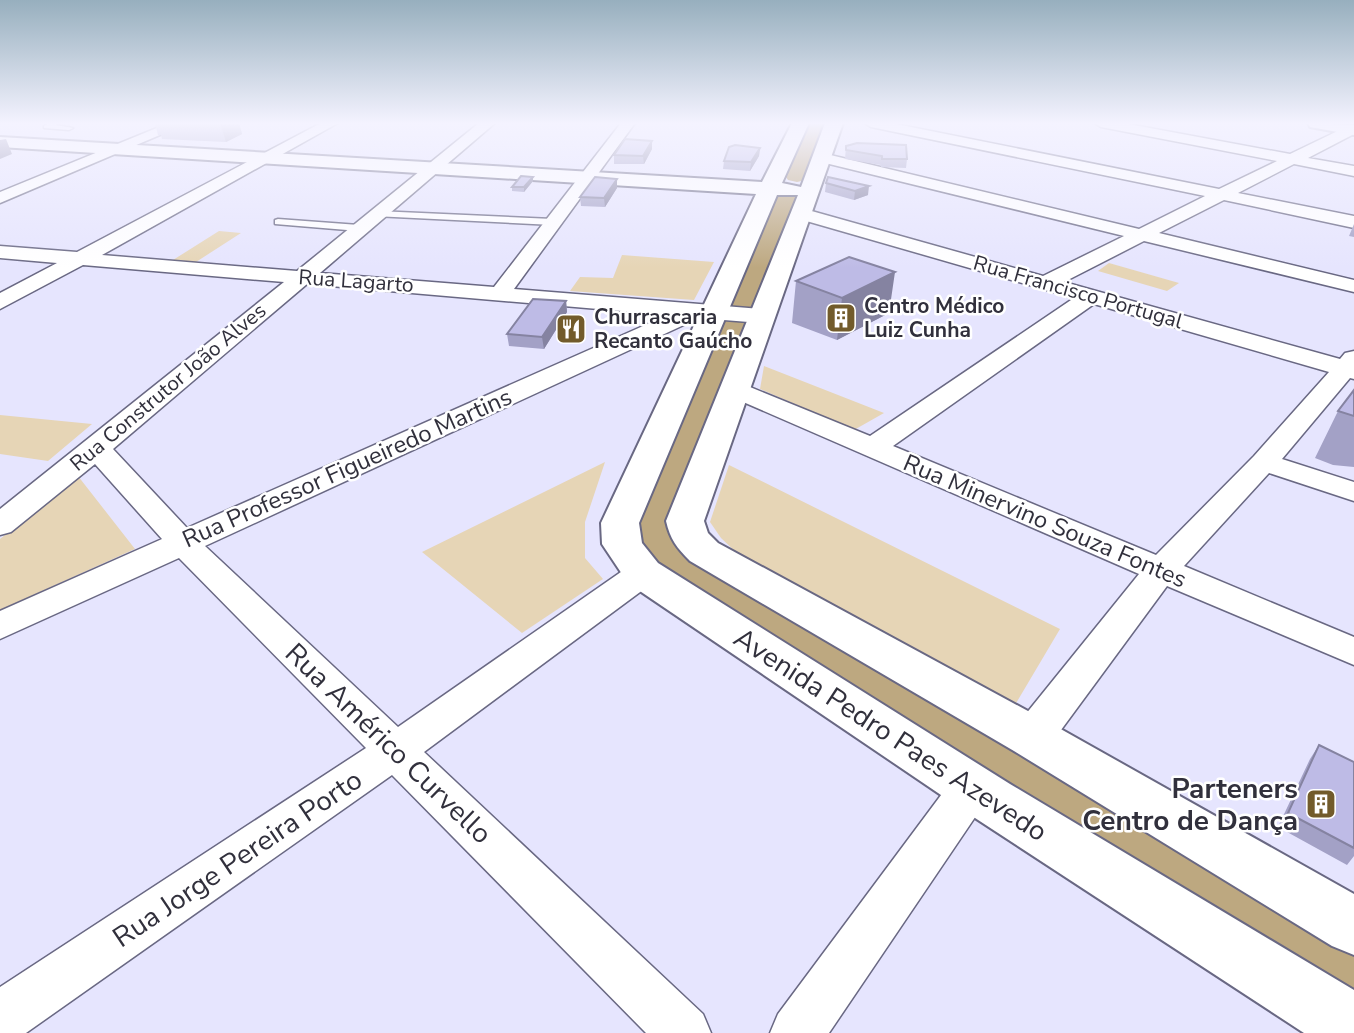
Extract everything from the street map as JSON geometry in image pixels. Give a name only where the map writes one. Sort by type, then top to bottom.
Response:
[{"type":"street","points":[[0,198],[64,171]]},
{"type":"street","points":[[0,302],[246,171]]},
{"type":"street","name":"Rua Construtor João Alves","points":[[0,525],[97,449],[429,171]]},
{"type":"street","points":[[560,171],[771,183],[806,202]]},
{"type":"street","points":[[777,171],[729,313],[736,390],[685,521],[690,538],[704,552],[1032,737],[1354,926]]},
{"type":"street","points":[[643,573],[622,544],[620,523],[729,313],[806,202],[817,171]]},
{"type":"street","points":[[877,171],[1354,286]]},
{"type":"street","points":[[1106,171],[1354,222]]},
{"type":"street","points":[[1047,282],[1269,171]]},
{"type":"street","points":[[501,292],[590,173]]},
{"type":"street","name":"Rua Francisco Portugal","points":[[806,202],[1090,296],[1351,366]]},
{"type":"street","name":"Rua Lagarto","points":[[0,252],[729,313]]},
{"type":"street","points":[[872,448],[1090,296]]},
{"type":"street","name":"Rua Professor Figueiredo Martins","points":[[0,625],[183,543],[729,313]]},
{"type":"street","points":[[1032,737],[1161,569],[1351,366]]},
{"type":"street","name":"Rua Minervino Souza Fontes","points":[[736,390],[1354,652]]},
{"type":"street","name":"Rua Américo Curvello","points":[[97,449],[183,543],[684,1033]]},
{"type":"street","points":[[1264,462],[1354,492]]},
{"type":"street","name":"Rua Jorge Pereira Porto","points":[[0,1019],[397,750],[643,573]]},
{"type":"street","name":"Avenida Pedro Paes Azevedo","points":[[643,573],[971,788],[1354,1027]]},
{"type":"street","points":[[797,1033],[971,788]]},
{"type":"lane","points":[[278,222],[553,222]]},
{"type":"shaded area","points":[[219,231],[241,233],[196,262],[173,260]]},
{"type":"shaded area","points":[[622,255],[714,262],[694,300],[570,291],[580,277],[613,278]]},
{"type":"shaded area","points":[[1109,263],[1179,283],[1167,291],[1098,271]]},
{"type":"shaded area","points":[[764,366],[884,413],[854,430],[760,389]]},
{"type":"shaded area","points":[[0,415],[92,424],[48,461],[0,454]]},
{"type":"shaded area","points":[[605,462],[585,522],[585,558],[603,579],[522,633],[422,552]]},
{"type":"shaded area","points":[[729,465],[1060,629],[1015,705],[739,555],[721,538],[710,522]]},
{"type":"shaded area","points":[[78,476],[135,549],[0,610],[0,539]]},
{"type":"building","points":[[521,176],[533,177],[524,187],[512,187]]},
{"type":"building","points":[[595,177],[617,179],[604,198],[580,197]]},
{"type":"building","points":[[828,177],[869,186],[855,191],[826,183]]},
{"type":"building","points":[[849,257],[895,272],[842,298],[796,281]]},
{"type":"building","points":[[533,299],[566,301],[542,337],[507,334]]},
{"type":"building","points":[[1354,390],[1354,416],[1338,411]]},
{"type":"building","name":"Parteners Centro de Dança","points":[[1319,745],[1354,762],[1354,848],[1288,813]]},
{"type":"waterway","points":[[788,195],[660,509],[653,533],[661,550],[1354,968]]},
{"type":"place","name":"Centro Médico Luiz Cunha","points":[[841,318]]},
{"type":"place","name":"Churrascaria Recanto Gaúcho","points":[[571,329]]},
{"type":"place","name":"Parteners Centro de Dança","points":[[1321,804]]}]
